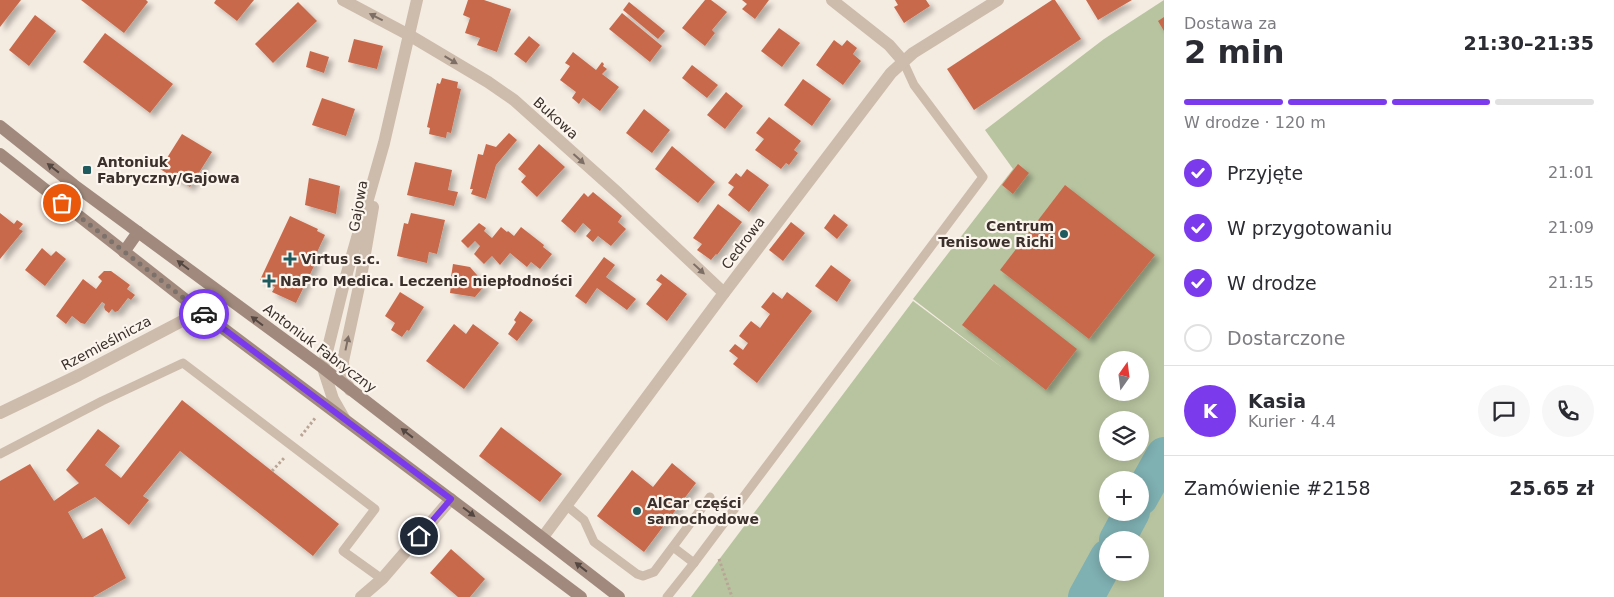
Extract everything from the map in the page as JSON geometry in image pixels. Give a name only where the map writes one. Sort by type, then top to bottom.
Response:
[{"type":"main road","name":"Antoniuk Fabryczny","points":[[0,126],[74,185],[323,368],[619,597]]},
{"type":"main road","points":[[0,154],[200,311],[581,597]]},
{"type":"main road","points":[[124,252],[138,232]]},
{"type":"street","name":"Bukowa","points":[[342,0],[409,34],[514,100],[618,193],[724,293]]},
{"type":"street","name":"Gajowa","points":[[323,368],[343,287],[384,143],[417,0]]},
{"type":"street","points":[[832,0],[890,45],[902,61]]},
{"type":"street","name":"Cedrowa","points":[[543,537],[883,83],[902,61],[912,53],[998,0]]},
{"type":"street","name":"Gajowa","points":[[350,390],[344,376],[343,361],[361,277],[384,143]]},
{"type":"street","name":"Rzemieślnicza","points":[[0,413],[79,375],[200,311],[222,294]]},
{"type":"street","points":[[323,368],[333,399],[345,420]]},
{"type":"street","points":[[361,597],[382,579],[451,499]]},
{"type":"lane","points":[[667,597],[983,177],[914,85],[902,61]]},
{"type":"lane","points":[[0,454],[102,401],[183,363],[375,509],[344,551],[382,579]]},
{"type":"lane","points":[[566,506],[584,520],[594,542],[637,574],[643,576],[654,572],[710,497]]},
{"type":"lane","points":[[673,547],[694,563]]},
{"type":"path","points":[[719,559],[732,597]]},
{"type":"green space","points":[[1164,0],[1164,597],[691,597],[913,301],[1004,369],[913,299],[1013,169],[985,130],[1104,39]]},
{"type":"building","points":[[0,0],[21,0],[0,27]]},
{"type":"building","points":[[81,0],[146,0],[148,2],[124,33]]},
{"type":"building","points":[[216,0],[254,0],[237,21],[214,3]]},
{"type":"building","points":[[468,0],[484,0],[511,9],[497,52],[477,45],[480,38],[465,33],[470,18],[463,15]]},
{"type":"building","points":[[705,0],[711,0],[727,12],[712,30],[715,33],[705,46],[682,28]]},
{"type":"building","points":[[742,0],[769,0],[755,19],[742,9],[747,4]]},
{"type":"building","points":[[895,0],[926,0],[930,6],[904,23],[894,7],[898,5]]},
{"type":"building","points":[[1052,0],[1055,0],[1081,39],[974,110],[947,69]]},
{"type":"building","points":[[1086,0],[1132,0],[1098,20]]},
{"type":"building","points":[[298,2],[317,21],[273,63],[255,44]]},
{"type":"building","points":[[629,2],[665,31],[658,39],[623,10]]},
{"type":"building","points":[[622,13],[662,46],[650,62],[609,29]]},
{"type":"building","points":[[35,15],[56,31],[29,66],[9,50]]},
{"type":"building","points":[[1164,17],[1164,31],[1158,21]]},
{"type":"building","points":[[779,28],[800,43],[782,67],[761,51]]},
{"type":"building","points":[[105,33],[173,84],[150,113],[83,62]]},
{"type":"building","points":[[529,36],[540,45],[526,63],[514,54]]},
{"type":"building","points":[[354,39],[383,46],[377,69],[348,62]]},
{"type":"building","points":[[834,40],[842,46],[847,40],[857,48],[853,54],[861,61],[843,85],[816,65]]},
{"type":"building","points":[[310,51],[329,57],[324,73],[306,67]]},
{"type":"building","points":[[573,52],[596,70],[602,62],[603,66],[607,69],[602,74],[619,87],[600,111],[583,98],[579,104],[572,98],[576,92],[560,80],[570,66],[565,63]]},
{"type":"building","points":[[692,65],[718,85],[707,98],[682,78]]},
{"type":"building","points":[[442,78],[458,82],[457,88],[461,89],[451,133],[447,132],[446,138],[429,134],[430,128],[427,127],[437,83],[440,84]]},
{"type":"building","points":[[803,79],[831,99],[812,126],[784,105]]},
{"type":"building","points":[[726,92],[743,106],[725,129],[707,115]]},
{"type":"building","points":[[322,98],[355,109],[346,136],[312,125]]},
{"type":"building","points":[[644,109],[670,130],[652,153],[626,133]]},
{"type":"building","points":[[769,117],[801,141],[794,150],[798,153],[789,165],[786,163],[781,169],[755,150],[764,139],[756,133]]},
{"type":"building","points":[[509,133],[517,140],[496,165],[486,199],[471,194],[473,189],[470,189],[478,154],[483,155],[486,144],[496,147]]},
{"type":"building","points":[[182,134],[212,152],[190,187],[160,169]]},
{"type":"building","points":[[539,144],[565,167],[537,197],[521,182],[526,176],[518,169]]},
{"type":"building","points":[[672,146],[715,182],[698,203],[655,169]]},
{"type":"building","points":[[415,162],[452,170],[448,190],[458,192],[454,206],[407,195]]},
{"type":"building","points":[[1018,164],[1029,173],[1013,194],[1002,185]]},
{"type":"building","points":[[747,169],[769,185],[749,212],[728,195],[734,187],[728,183],[736,173],[741,177]]},
{"type":"building","points":[[309,178],[340,186],[336,214],[305,205]]},
{"type":"building","points":[[1065,185],[1155,255],[1089,339],[1000,270]]},
{"type":"building","points":[[593,192],[622,216],[618,222],[626,229],[611,246],[598,236],[593,242],[586,236],[591,230],[583,223],[575,233],[561,221],[584,193],[588,197]]},
{"type":"building","points":[[718,204],[742,222],[711,260],[697,250],[702,244],[693,238]]},
{"type":"building","points":[[0,213],[14,224],[17,220],[23,224],[19,229],[23,231],[0,259]]},
{"type":"building","points":[[411,213],[445,220],[437,254],[429,252],[427,263],[397,256],[404,223],[408,224]]},
{"type":"building","points":[[834,214],[848,225],[837,239],[824,228]]},
{"type":"building","name":"Virtus s.c.","points":[[290,216],[318,229],[317,231],[325,235],[313,261],[316,262],[296,303],[272,292],[275,287],[260,280]]},
{"type":"building","points":[[791,222],[805,233],[783,261],[769,250]]},
{"type":"building","points":[[479,223],[486,228],[484,231],[492,238],[501,227],[514,236],[521,227],[544,245],[543,247],[552,254],[540,269],[531,262],[527,267],[510,253],[500,265],[492,256],[484,264],[474,254],[480,246],[475,241],[468,248],[461,241]]},
{"type":"building","points":[[42,248],[51,256],[56,251],[66,259],[45,286],[25,270]]},
{"type":"building","points":[[604,257],[615,265],[606,277],[636,299],[627,310],[597,288],[586,304],[575,296]]},
{"type":"building","points":[[453,264],[470,267],[477,275],[475,282],[486,284],[475,297],[450,293],[452,278],[455,279],[451,277]]},
{"type":"building","points":[[831,265],[851,280],[837,302],[815,286]]},
{"type":"building","points":[[104,271],[111,271],[130,285],[127,289],[135,295],[131,300],[128,298],[118,311],[115,312],[112,309],[109,313],[105,310],[105,304],[102,302],[85,324],[72,316],[66,324],[56,316],[83,279],[96,289],[102,281],[98,277]]},
{"type":"building","points":[[661,274],[687,294],[667,321],[646,304],[662,284],[656,280]]},
{"type":"building","points":[[994,284],[1077,349],[1046,390],[962,325]]},
{"type":"building","points":[[400,292],[424,307],[409,331],[407,330],[402,337],[391,330],[395,323],[385,316]]},
{"type":"building","points":[[773,292],[782,299],[787,292],[812,311],[757,383],[733,364],[738,358],[729,351],[735,344],[743,350],[748,343],[739,336],[751,321],[760,328],[770,314],[761,307]]},
{"type":"building","points":[[520,311],[533,320],[517,341],[508,334],[516,322],[514,320]]},
{"type":"building","points":[[454,324],[466,334],[473,324],[499,343],[464,389],[426,361]]},
{"type":"building","points":[[182,400],[339,524],[313,556],[180,451],[143,496],[149,500],[129,525],[95,497],[68,512],[83,539],[102,528],[126,578],[93,597],[0,597],[0,481],[30,464],[54,501],[79,483],[66,470],[98,429],[120,446],[105,465],[121,478]]},
{"type":"building","points":[[501,427],[562,474],[540,502],[479,456]]},
{"type":"building","name":"AlCar części samochodowe","points":[[672,463],[696,483],[644,552],[597,516],[632,470],[653,487]]},
{"type":"building","points":[[451,549],[485,579],[470,597],[458,597],[430,573]]},
{"type":"waterway","points":[[1149,482],[1164,455]]},
{"type":"waterway","points":[[1122,531],[1127,521]]},
{"type":"waterway","points":[[1086,597],[1099,573]]},
{"type":"way so far","points":[[62,203],[204,314]]},
{"type":"place","name":"Antoniuk Fabryczny/Gajowa","points":[[87,170]]},
{"type":"place","name":"Centrum Tenisowe Richi","points":[[1064,234]]},
{"type":"place","name":"Virtus s.c.","points":[[290,259]]},
{"type":"place","name":"NaPro Medica. Leczenie niepłodności","points":[[269,281]]},
{"type":"place","name":"AlCar części samochodowe","points":[[637,511]]},
{"type":"route","points":[[204,314],[451,499],[419,536]]}]
